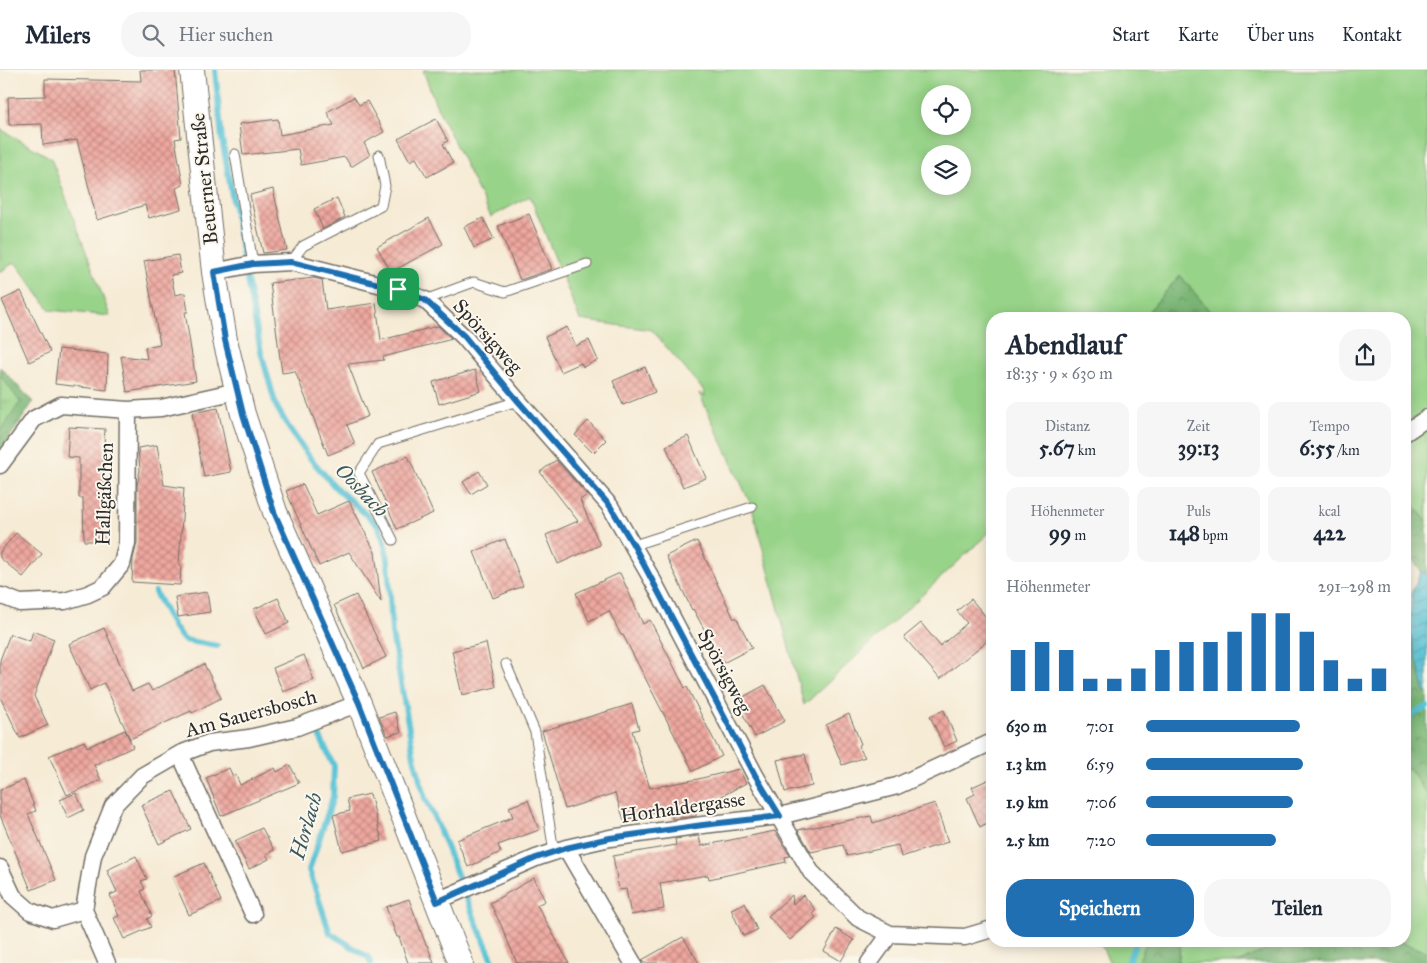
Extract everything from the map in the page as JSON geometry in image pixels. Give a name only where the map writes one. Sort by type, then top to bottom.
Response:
[{"type":"main road","name":"Beuerner Straße","points":[[192,70],[219,271],[225,340],[243,414],[274,512],[444,899],[461,963]]},
{"type":"street","name":"Spörsigweg","points":[[219,271],[253,264],[291,262],[398,289],[425,300],[464,336],[610,506],[634,546],[755,775],[811,872],[858,918],[890,934]]},
{"type":"street","points":[[0,464],[34,419],[61,405],[128,410],[162,408],[237,391]]},
{"type":"street","name":"Hallgäßchen","points":[[2,596],[20,603],[65,601],[88,594],[104,586],[122,564],[127,543],[128,410]]},
{"type":"street","points":[[1411,428],[1427,418]]},
{"type":"street","name":"Am Sauersbosch","points":[[84,910],[93,856],[114,806],[142,776],[180,754],[208,743],[250,738],[297,727],[359,703]]},
{"type":"street","name":"Horhaldergasse","points":[[444,899],[536,858],[560,850],[610,838],[780,816],[897,786],[986,745]]},
{"type":"street","name":"Am Sauersbosch","points":[[180,754],[253,914]]},
{"type":"street","points":[[560,850],[633,963]]},
{"type":"street","points":[[0,868],[13,896],[30,911],[53,919],[84,910],[107,963]]},
{"type":"street","points":[[869,963],[890,934],[965,937],[986,931]]},
{"type":"lane","points":[[235,154],[253,264]]},
{"type":"lane","points":[[291,262],[303,246],[381,206],[385,186],[379,156]]},
{"type":"lane","name":"Spörsigweg","points":[[425,300],[474,282],[505,292],[587,264]]},
{"type":"lane","name":"Spörsigweg","points":[[393,540],[359,473],[378,444],[518,401]]},
{"type":"lane","points":[[634,546],[752,507]]},
{"type":"lane","points":[[506,664],[535,732],[560,850]]},
{"type":"green space","points":[[423,70],[1427,70],[1427,522],[1411,501],[1411,312],[1210,312],[1180,275],[1148,312],[986,312],[986,536],[804,705],[752,507],[699,393],[705,397],[704,391],[652,330],[580,320],[530,196],[491,217],[436,105]]},
{"type":"green space","points":[[0,129],[51,158],[110,316],[50,310],[15,262],[0,272]]},
{"type":"green space","points":[[1180,275],[1210,312],[1148,312]]},
{"type":"green space","points":[[0,367],[33,402],[0,452]]},
{"type":"green space","points":[[0,375],[20,402],[0,432]]},
{"type":"green space","points":[[1411,501],[1427,522],[1427,573],[1421,572],[1411,558]]},
{"type":"green space","points":[[1411,636],[1425,693],[1427,692],[1427,795],[1411,771]]},
{"type":"green space","points":[[1411,770],[1427,795],[1427,952],[1411,946]]},
{"type":"green space","points":[[1411,946],[1427,952],[1427,963],[1237,963],[1272,947]]},
{"type":"green space","points":[[1102,947],[1145,947],[1138,963],[1110,963]]},
{"type":"green space","points":[[1145,947],[1180,947],[1178,963],[1138,963]]},
{"type":"green space","points":[[1180,947],[1273,947],[1240,963],[1178,963]]},
{"type":"water","points":[[1421,572],[1427,573],[1427,692],[1425,693],[1411,636],[1412,591]]},
{"type":"building","points":[[140,70],[175,70],[181,138],[175,139],[183,185],[176,188],[181,209],[149,218],[145,205],[97,220],[77,140],[43,145],[42,124],[9,125],[8,97],[45,96],[45,79],[141,81]]},
{"type":"building","points":[[354,97],[359,105],[367,101],[384,132],[364,143],[370,155],[351,167],[345,157],[301,165],[298,149],[243,155],[239,124],[278,119],[280,135],[334,125],[327,112]]},
{"type":"building","points":[[436,119],[448,141],[443,144],[453,163],[427,177],[416,158],[410,161],[398,139]]},
{"type":"building","points":[[273,189],[287,250],[263,253],[250,195]]},
{"type":"building","points":[[337,198],[345,217],[323,229],[314,209]]},
{"type":"building","points":[[529,214],[552,269],[520,280],[498,226]]},
{"type":"building","points":[[429,218],[443,244],[391,272],[377,247]]},
{"type":"building","points":[[483,218],[494,239],[474,248],[464,227]]},
{"type":"building","points":[[178,255],[181,273],[171,275],[175,295],[185,293],[188,312],[185,312],[196,381],[127,392],[121,356],[147,359],[145,347],[160,344],[144,261]]},
{"type":"building","points":[[314,278],[322,280],[326,310],[376,303],[381,340],[438,326],[452,339],[383,357],[384,360],[348,364],[368,416],[347,425],[355,444],[328,455],[295,371],[282,373],[270,283]]},
{"type":"building","points":[[21,291],[50,352],[29,362],[2,300]]},
{"type":"building","points":[[567,327],[576,346],[589,340],[598,360],[583,367],[581,363],[561,372],[545,337]]},
{"type":"building","points":[[59,349],[108,354],[107,390],[55,384]]},
{"type":"building","points":[[645,367],[655,392],[623,405],[613,381]]},
{"type":"building","points":[[475,370],[481,391],[439,404],[433,382]]},
{"type":"building","points":[[218,408],[231,472],[204,477],[192,413]]},
{"type":"building","points":[[588,421],[606,440],[593,453],[575,435]]},
{"type":"building","points":[[69,427],[105,429],[102,478],[105,478],[106,541],[84,541],[83,498],[79,498],[79,458],[67,457]]},
{"type":"building","points":[[688,436],[706,478],[683,487],[666,446]]},
{"type":"building","points":[[157,445],[164,485],[184,488],[179,565],[181,565],[180,585],[132,582],[133,559],[137,543],[137,486],[140,470],[138,448]]},
{"type":"building","points":[[408,456],[433,513],[397,529],[372,472]]},
{"type":"building","points":[[556,460],[587,495],[580,500],[600,545],[558,564],[546,535],[578,521],[540,472]]},
{"type":"building","points":[[479,471],[487,484],[471,494],[463,482]]},
{"type":"building","points":[[303,484],[317,515],[349,501],[375,552],[381,602],[349,552],[319,566],[286,491]]},
{"type":"building","points":[[16,533],[42,554],[23,577],[0,558],[0,552]]},
{"type":"building","points":[[505,539],[523,586],[493,598],[474,552]]},
{"type":"building","points":[[697,541],[734,619],[736,617],[752,648],[723,663],[692,610],[666,556]]},
{"type":"building","points":[[620,573],[643,624],[650,620],[722,756],[693,771],[609,611],[589,621],[576,593]]},
{"type":"building","points":[[207,592],[210,612],[178,617],[175,597]]},
{"type":"building","points":[[356,595],[386,657],[364,668],[334,605]]},
{"type":"building","points":[[278,598],[289,623],[266,634],[254,609]]},
{"type":"building","points":[[971,599],[986,617],[986,642],[940,679],[904,637],[921,623],[940,646],[967,623],[957,611]]},
{"type":"building","points":[[104,628],[132,691],[148,684],[152,691],[204,664],[221,698],[192,713],[191,711],[130,739],[104,683],[90,690],[69,644]]},
{"type":"building","points":[[33,631],[54,639],[34,696],[48,725],[20,738],[0,697],[0,660],[10,634],[30,641]]},
{"type":"building","points":[[486,643],[496,687],[462,695],[452,651]]},
{"type":"building","points":[[304,655],[314,680],[283,692],[273,668]]},
{"type":"building","points":[[765,685],[785,721],[755,737],[736,701]]},
{"type":"building","points":[[632,704],[639,729],[632,731],[650,788],[739,769],[746,783],[696,810],[696,816],[672,819],[671,808],[624,820],[615,793],[565,809],[542,731]]},
{"type":"building","points":[[944,710],[957,741],[944,747],[930,716]]},
{"type":"building","points":[[395,712],[401,732],[387,736],[379,717]]},
{"type":"building","points":[[849,714],[861,744],[858,746],[865,757],[842,765],[826,725]]},
{"type":"building","points":[[125,730],[133,747],[94,765],[101,780],[67,795],[49,756],[84,741],[87,747]]},
{"type":"building","points":[[805,754],[812,786],[785,792],[777,760]]},
{"type":"building","points":[[290,765],[299,783],[221,816],[206,778],[229,768],[233,777],[236,775],[240,785],[275,768],[277,772]]},
{"type":"building","points":[[24,780],[36,811],[28,814],[56,880],[31,890],[0,815],[0,790]]},
{"type":"building","points":[[986,781],[986,824],[980,827],[967,798],[975,794],[972,787]]},
{"type":"building","points":[[173,791],[191,829],[159,844],[141,805]]},
{"type":"building","points":[[76,793],[84,810],[68,818],[60,800]]},
{"type":"building","points":[[370,794],[382,841],[342,851],[333,815],[350,811],[347,799]]},
{"type":"building","points":[[528,800],[539,830],[498,845],[501,852],[468,867],[457,840],[513,817],[509,807]]},
{"type":"building","points":[[935,803],[948,842],[901,857],[898,845],[847,856],[843,845],[811,852],[798,830],[871,816],[873,823]]},
{"type":"building","points":[[262,828],[274,850],[266,854],[269,859],[249,869],[235,841]]},
{"type":"building","points":[[775,831],[790,856],[785,857],[786,862],[709,879],[708,875],[660,883],[664,909],[631,915],[626,889],[619,890],[613,856],[676,845],[675,839],[699,836],[701,846]]},
{"type":"building","points":[[136,856],[147,879],[141,881],[145,889],[141,891],[152,916],[147,919],[151,927],[124,939],[114,918],[119,916],[110,895],[117,892],[107,870]]},
{"type":"building","points":[[204,863],[221,901],[189,915],[172,877]]},
{"type":"building","points":[[534,878],[545,901],[537,905],[569,963],[517,963],[490,903]]},
{"type":"building","points":[[792,895],[793,904],[803,895],[816,910],[812,914],[816,917],[790,940],[768,916]]},
{"type":"building","points":[[409,899],[434,963],[408,963],[399,937],[397,937],[386,907]]},
{"type":"building","points":[[745,903],[757,930],[743,936],[731,909]]},
{"type":"building","points":[[836,929],[854,940],[841,961],[824,951]]},
{"type":"building","points":[[683,937],[699,963],[643,963],[642,960]]},
{"type":"waterway","name":"Oosbach","points":[[215,70],[222,139],[248,285],[261,352],[276,406],[310,458],[336,488],[378,525],[388,559],[392,633],[414,757],[425,798],[494,963]]},
{"type":"waterway","name":"Horlach","points":[[155,592],[174,628],[184,640],[217,646]]},
{"type":"waterway","points":[[1411,715],[1427,707]]},
{"type":"waterway","name":"Horlach","points":[[320,737],[334,766],[333,797],[309,870],[330,933],[368,957],[371,963]]},
{"type":"waterway","points":[[1128,963],[1134,947]]},
{"type":"route","points":[[291,262],[398,289],[425,300],[464,336],[610,506],[653,581],[755,775],[780,816],[610,838],[566,848],[536,858],[437,902],[359,703],[274,512],[243,414],[225,340],[214,272],[253,264],[291,262]]}]
